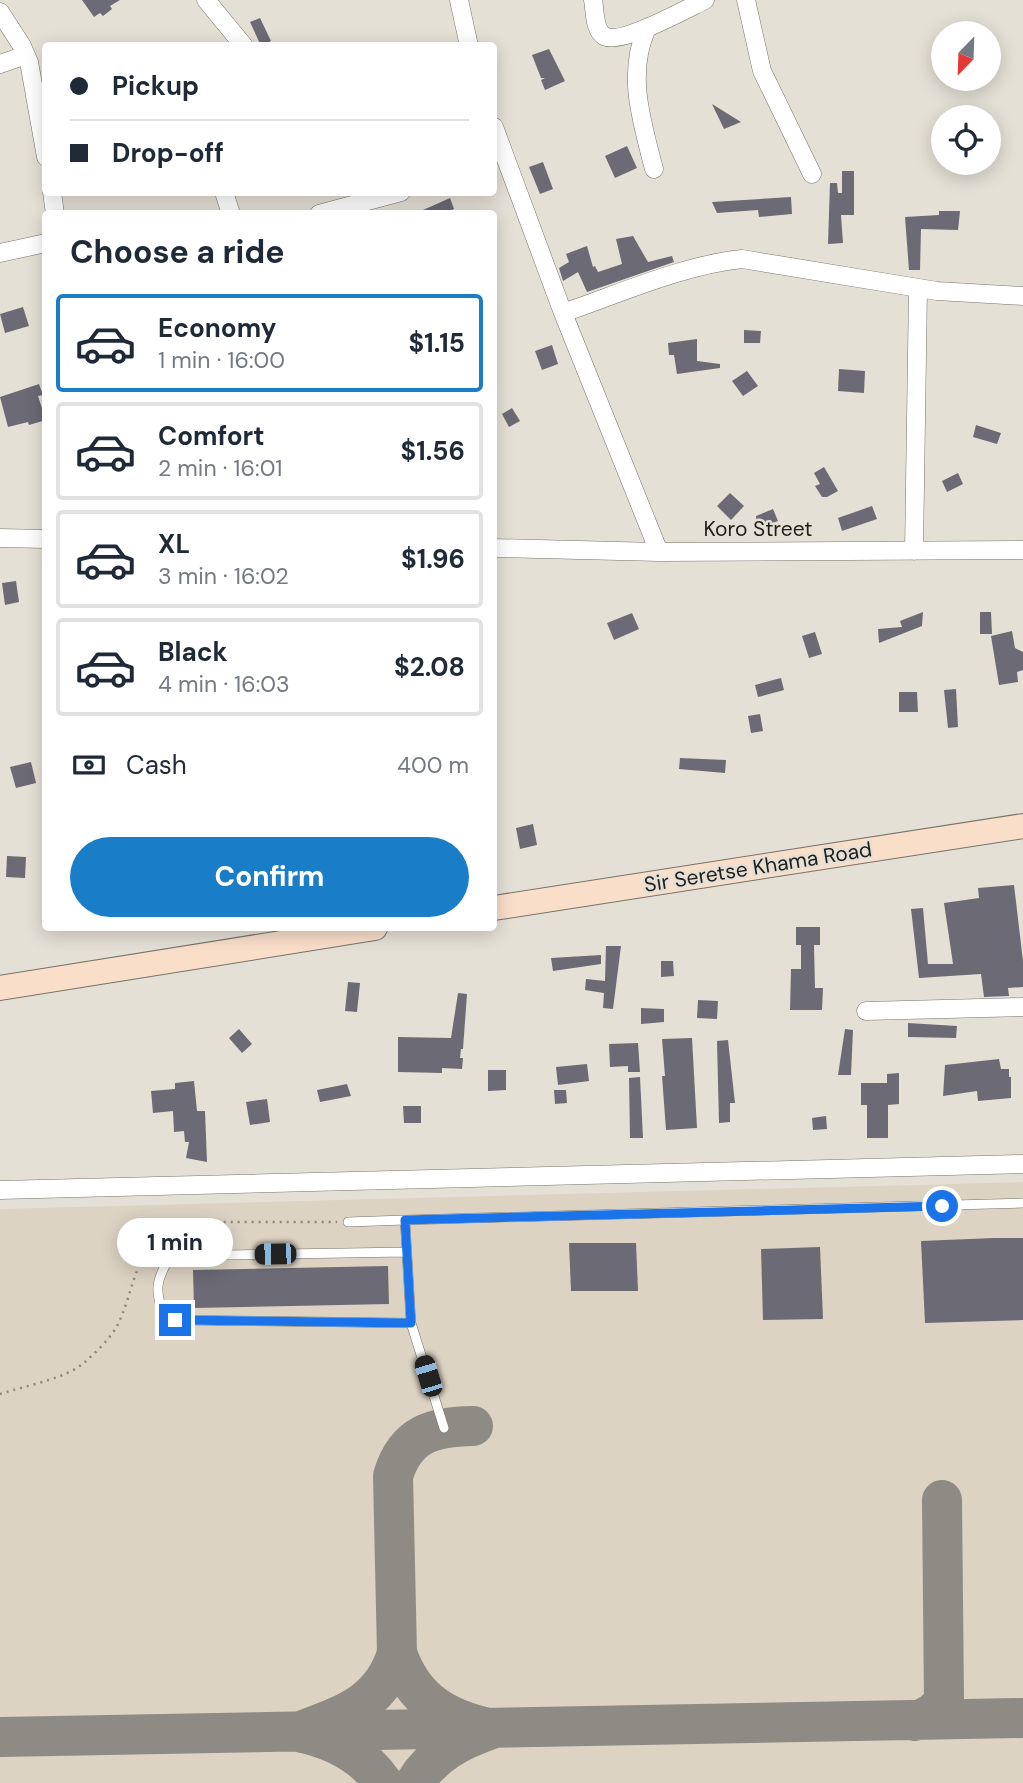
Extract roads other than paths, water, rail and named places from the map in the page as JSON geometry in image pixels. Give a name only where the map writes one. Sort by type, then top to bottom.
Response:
[{"type":"main road","name":"Sir Seretse Khama Road","points":[[497,908],[1023,826]]},
{"type":"main road","points":[[0,988],[356,931]]},
{"type":"street","points":[[206,0],[241,42]]},
{"type":"street","points":[[459,0],[468,42]]},
{"type":"street","points":[[593,0],[599,31],[605,37],[614,39],[647,28],[705,0]]},
{"type":"street","points":[[746,0],[762,71],[812,174]]},
{"type":"street","points":[[0,12],[26,55],[42,137]]},
{"type":"street","points":[[647,28],[637,59],[636,77],[640,114],[654,169]]},
{"type":"street","points":[[0,64],[26,55]]},
{"type":"street","points":[[497,146],[500,166],[563,313],[659,552]]},
{"type":"street","points":[[334,210],[386,196]]},
{"type":"street","points":[[0,253],[42,244]]},
{"type":"street","points":[[563,313],[675,275],[720,262],[742,259],[918,288],[1023,296]]},
{"type":"street","points":[[914,551],[918,288]]},
{"type":"street","points":[[0,538],[42,539]]},
{"type":"street","name":"Koro Street","points":[[497,548],[659,552],[1023,550]]},
{"type":"street","points":[[866,1011],[1023,1007]]},
{"type":"street","points":[[0,1190],[1023,1164]]},
{"type":"lane","points":[[348,1222],[1023,1203]]},
{"type":"lane","points":[[405,1220],[411,1323],[444,1428]]},
{"type":"lane","points":[[407,1252],[170,1256],[161,1272],[156,1298],[165,1316],[175,1320],[411,1323]]}]
